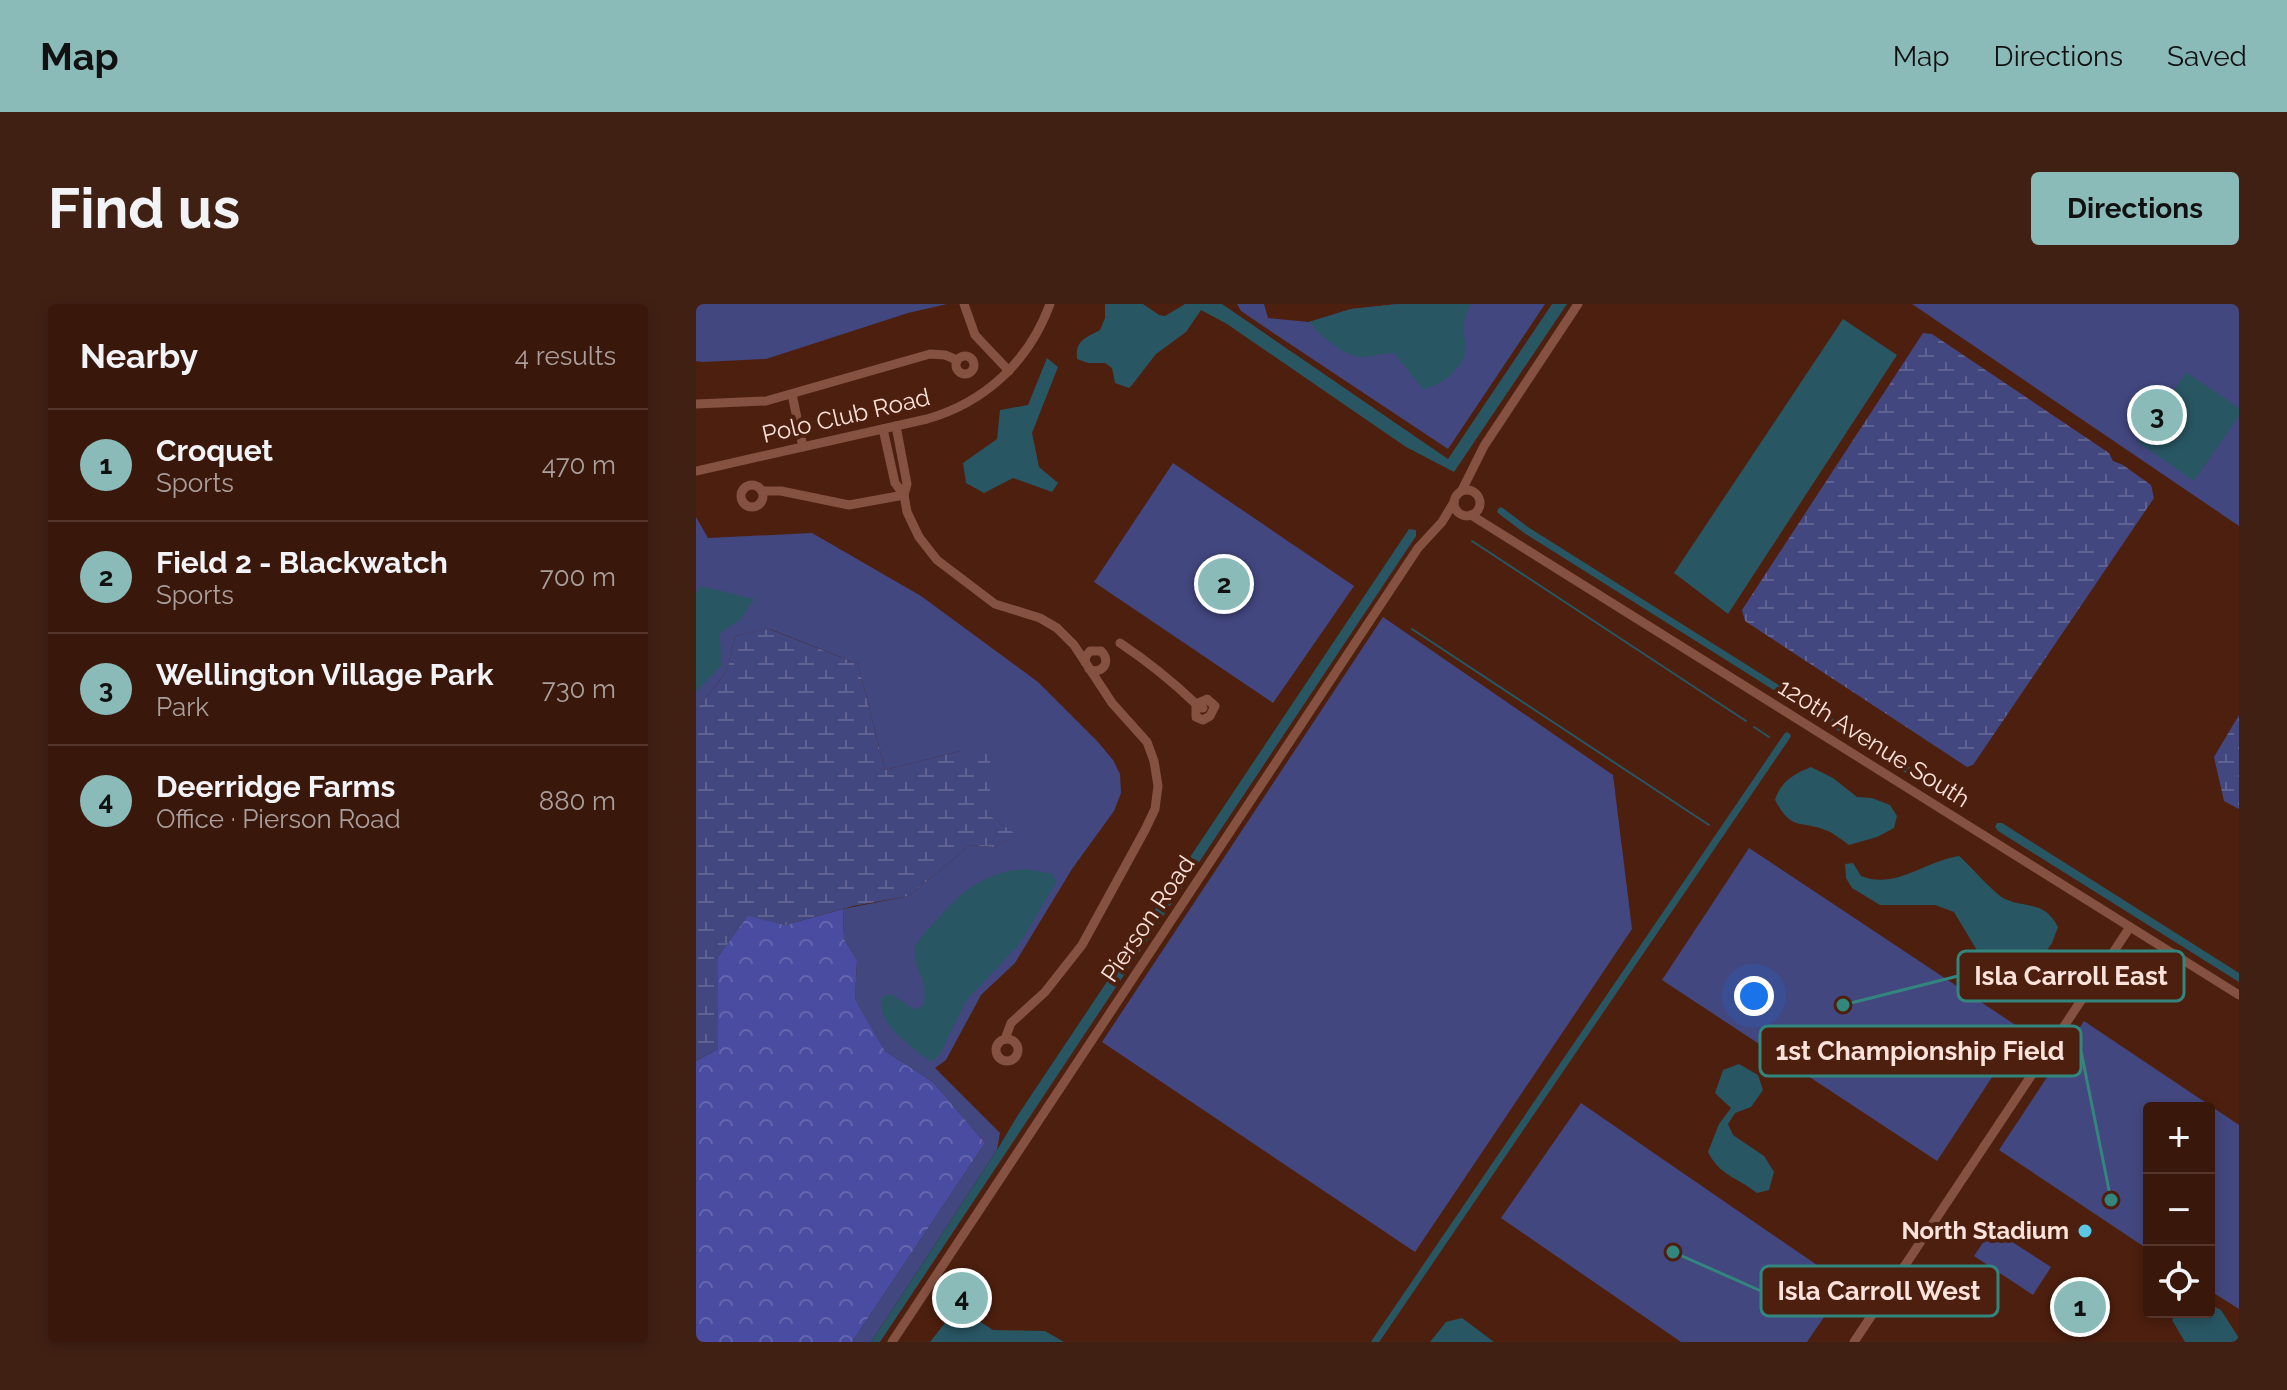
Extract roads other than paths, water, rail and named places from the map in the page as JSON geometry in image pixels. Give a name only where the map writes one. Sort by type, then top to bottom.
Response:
[{"type":"street","points":[[964,304],[975,335],[1009,371]]},
{"type":"street","name":"Polo Club Road","points":[[696,471],[896,426],[956,409],[988,391],[1009,371],[1032,343],[1050,304]]},
{"type":"street","points":[[1475,467],[1474,492],[1480,500],[1479,507],[1466,515],[1454,502],[1457,494],[1475,467],[1484,446],[1578,304]]},
{"type":"street","points":[[696,404],[766,401],[915,357],[945,355],[957,360]]},
{"type":"street","points":[[792,394],[803,447]]},
{"type":"street","points":[[896,426],[907,484],[904,495],[907,512],[919,537],[937,560],[995,604],[1040,618],[1057,628],[1074,645],[1112,703],[1147,742],[1154,761],[1158,786],[1155,809],[1082,945],[1045,992],[1011,1023],[1005,1039]]},
{"type":"street","points":[[883,429],[895,483],[904,495]]},
{"type":"street","points":[[1462,490],[1474,492]]},
{"type":"street","points":[[762,491],[781,491],[849,505],[904,495]]},
{"type":"street","name":"Pierson Road","points":[[892,1342],[1418,548],[1442,522],[1454,502]]},
{"type":"street","name":"120th Avenue South","points":[[1479,507],[1489,524]]},
{"type":"street","name":"Pierson Road","points":[[1442,522],[1466,515]]},
{"type":"street","name":"120th Avenue South","points":[[1466,515],[1489,524],[2239,995]]},
{"type":"street","points":[[1120,643],[1145,659],[1199,706]]},
{"type":"street","points":[[1854,1342],[2130,927]]},
{"type":"waterway","points":[[1501,511],[1526,530],[1960,803]]},
{"type":"waterway","points":[[1472,541],[1746,721]]},
{"type":"waterway","points":[[1412,629],[1709,825]]},
{"type":"waterway","points":[[1754,727],[1769,737]]},
{"type":"waterway","points":[[1375,1342],[1787,736]]},
{"type":"place","name":"Wellington Village Park","points":[[2157,415]]},
{"type":"place","name":"Field 2 - Blackwatch","points":[[1224,584]]},
{"type":"place","name":"Isla Carroll East","points":[[1843,1005]]},
{"type":"place","name":"1st Championship Field","points":[[2111,1200]]},
{"type":"place","name":"North Stadium","points":[[2085,1231]]},
{"type":"place","name":"Isla Carroll West","points":[[1673,1252]]},
{"type":"place","name":"Deerridge Farms","points":[[962,1298]]},
{"type":"place","name":"Croquet","points":[[2080,1307]]}]
